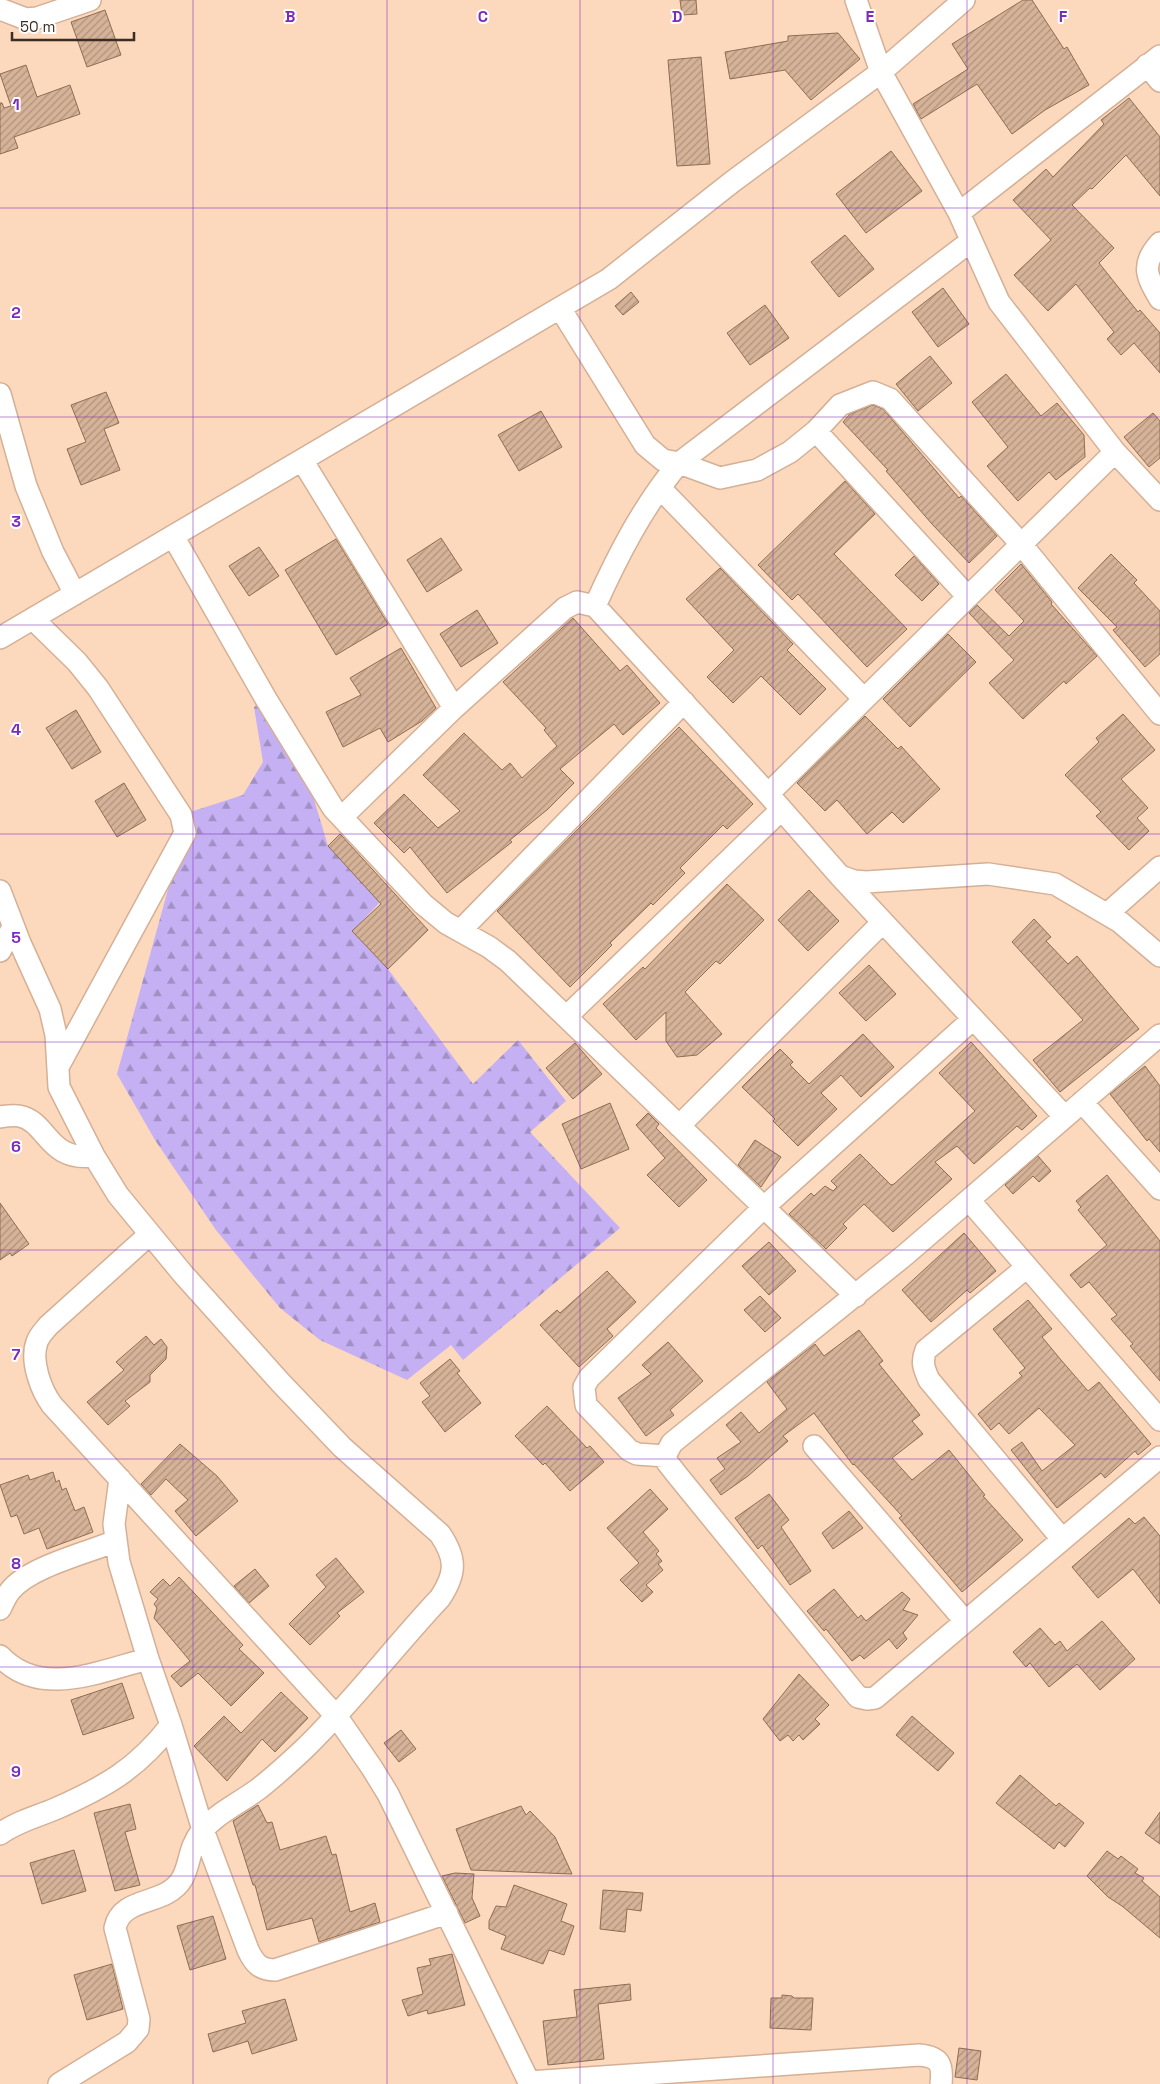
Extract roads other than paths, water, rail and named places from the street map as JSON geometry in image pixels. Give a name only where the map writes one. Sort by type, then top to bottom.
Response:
[{"type":"street","points":[[0,9],[26,18],[37,18],[90,0]]},
{"type":"street","points":[[856,0],[881,72],[959,213],[999,302],[1115,452],[1160,500]]},
{"type":"street","points":[[0,638],[609,280],[732,182],[881,72],[964,0]]},
{"type":"street","points":[[959,213],[1156,68]]},
{"type":"street","points":[[594,606],[621,548],[679,462],[971,241]]},
{"type":"street","points":[[1160,243],[1154,250],[1147,265],[1147,278],[1160,299]]},
{"type":"street","points":[[560,308],[645,445],[663,460],[679,462],[720,478],[758,470],[790,452],[816,431],[840,405],[873,392],[890,399],[1021,544],[1160,714]]},
{"type":"street","points":[[0,394],[26,486],[53,552],[75,594]]},
{"type":"street","points":[[816,431],[968,597]]},
{"type":"street","points":[[566,1017],[774,802],[864,698],[1115,452]]},
{"type":"street","points":[[302,460],[454,708]]},
{"type":"street","points":[[660,488],[864,698]]},
{"type":"street","points":[[173,536],[320,789],[342,818],[423,904],[446,923],[461,930],[508,961],[856,1296]]},
{"type":"street","points":[[342,818],[454,708],[565,608],[577,602],[594,606],[684,702],[840,876],[1064,1117]]},
{"type":"street","points":[[33,619],[77,662],[98,688],[181,815],[184,833],[56,1070]]},
{"type":"street","points":[[461,930],[684,702]]},
{"type":"street","points":[[1107,914],[1160,867]]},
{"type":"street","points":[[840,876],[854,882],[866,882],[988,874],[1055,884],[1120,922],[1160,956]]},
{"type":"street","points":[[0,891],[13,927],[50,1009],[56,1035],[56,1070],[62,1093],[94,1156],[118,1195],[280,1382],[342,1447],[433,1529],[447,1545],[452,1563],[451,1582],[440,1598],[337,1717],[260,1788],[203,1830],[190,1852],[182,1879],[174,1888],[158,1898],[129,1908],[120,1914],[115,1928],[139,2019],[138,2029],[127,2042],[59,2084]]},
{"type":"street","points":[[679,1126],[883,922]]},
{"type":"street","points":[[0,951],[13,927]]},
{"type":"street","points":[[665,1456],[637,1454],[629,1450],[586,1405],[584,1387],[589,1378],[764,1207],[974,1019]]},
{"type":"street","points":[[1160,1034],[856,1296],[672,1443],[665,1456],[667,1462],[678,1476],[858,1697],[867,1699],[875,1698],[1160,1457]]},
{"type":"street","points":[[1082,1102],[1160,1189]]},
{"type":"street","points":[[0,1116],[26,1118],[66,1154],[85,1158],[94,1156]]},
{"type":"street","points":[[969,1200],[1160,1420]]},
{"type":"street","points":[[150,1234],[48,1326],[36,1342],[35,1353],[38,1374],[48,1399],[337,1717],[388,1794],[426,1875],[447,1913],[530,2083],[919,2055],[932,2057],[939,2063],[943,2071],[942,2084]]},
{"type":"street","points":[[1028,1267],[926,1350],[922,1359],[923,1367],[929,1380],[1062,1539]]},
{"type":"street","points":[[814,1446],[965,1622]]},
{"type":"street","points":[[120,1479],[115,1509],[116,1541],[148,1659],[171,1725],[203,1830],[250,1956],[255,1963],[267,1970],[275,1970],[447,1913]]},
{"type":"street","points":[[0,1609],[10,1591],[25,1577],[116,1541]]},
{"type":"street","points":[[0,1656],[20,1672],[44,1680],[63,1679],[148,1659]]},
{"type":"street","points":[[0,1834],[13,1825],[101,1788],[128,1770],[154,1747],[171,1725]]}]
